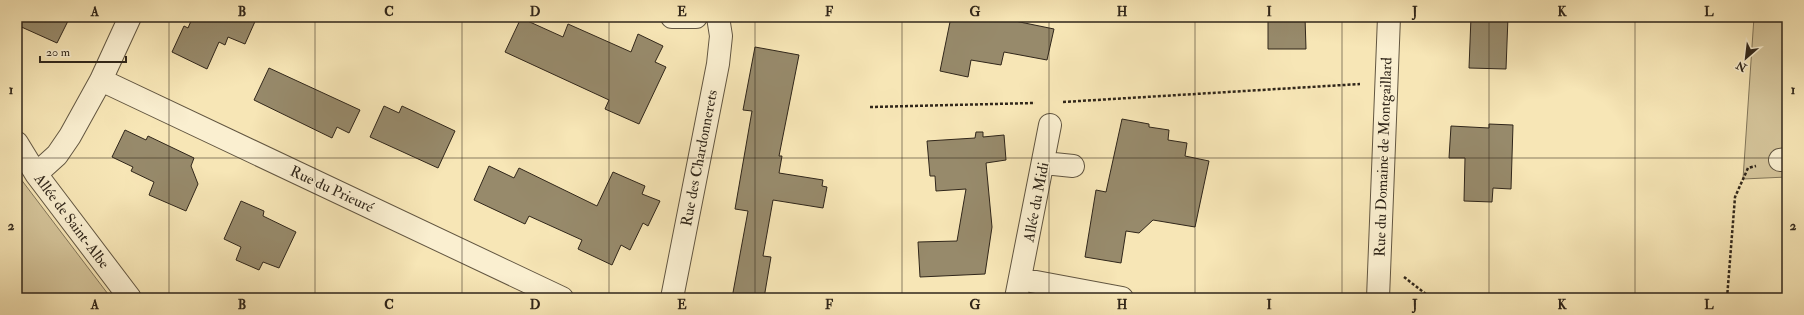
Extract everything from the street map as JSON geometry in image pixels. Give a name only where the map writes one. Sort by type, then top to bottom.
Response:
[{"type":"street","points":[[36,174],[57,155],[101,80],[130,17]]},
{"type":"street","points":[[672,17],[696,17]]},
{"type":"street","name":"Rue des Chardonnerets","points":[[672,298],[718,64],[721,36],[718,17]]},
{"type":"street","name":"Rue du Domaine de Montgaillard","points":[[1378,298],[1388,17]]},
{"type":"street","name":"Rue du Prieuré","points":[[101,80],[562,298]]},
{"type":"street","name":"Allée du Midi","points":[[1050,125],[1044,163],[1018,288],[1122,298]]},
{"type":"street","name":"Allée de Saint-Albe","points":[[17,143],[36,174],[130,298]]},
{"type":"street","points":[[1044,163],[1073,166]]},
{"type":"path","points":[[1050,125],[1057,103],[1386,82]]},
{"type":"path","points":[[870,107],[1042,103]]},
{"type":"path","points":[[1727,298],[1735,197],[1748,168],[1783,159]]},
{"type":"shaded area","points":[[1754,17],[1787,17],[1787,177],[1743,179]]},
{"type":"shaded area","points":[[17,174],[111,298],[17,298]]},
{"type":"building","points":[[17,17],[70,17],[57,43],[17,25]]},
{"type":"building","points":[[182,17],[257,17],[245,44],[228,37],[225,45],[219,42],[207,69],[172,52],[184,26],[188,28],[191,21]]},
{"type":"building","points":[[951,17],[1011,17],[1010,20],[1054,29],[1047,60],[1004,52],[1001,65],[971,60],[968,77],[940,71]]},
{"type":"building","points":[[1268,17],[1305,17],[1306,49],[1268,49]]},
{"type":"building","points":[[1471,17],[1508,17],[1506,69],[1469,68]]},
{"type":"building","points":[[521,18],[563,37],[568,24],[631,52],[638,34],[663,46],[655,62],[666,67],[639,124],[605,109],[609,100],[505,52]]},
{"type":"building","points":[[755,47],[799,55],[779,156],[782,156],[779,173],[823,180],[822,186],[827,187],[823,208],[773,200],[763,256],[771,257],[764,298],[732,298],[748,211],[735,209],[752,111],[743,110]]},
{"type":"building","points":[[269,68],[360,110],[349,133],[337,127],[332,138],[254,100]]},
{"type":"building","points":[[384,106],[399,113],[402,106],[455,131],[438,168],[370,137]]},
{"type":"building","points":[[1122,119],[1149,124],[1149,127],[1169,130],[1168,140],[1187,143],[1185,156],[1209,161],[1195,227],[1153,220],[1139,233],[1126,231],[1121,263],[1085,257],[1096,190],[1106,192]]},
{"type":"building","points":[[1489,124],[1513,125],[1511,189],[1493,188],[1492,202],[1464,201],[1465,158],[1449,158],[1451,126],[1489,128]]},
{"type":"building","points":[[125,130],[146,140],[148,136],[194,158],[191,166],[198,184],[186,211],[149,195],[154,182],[131,171],[133,167],[112,157]]},
{"type":"building","points":[[976,132],[983,132],[983,137],[1004,135],[1006,160],[986,163],[992,227],[985,274],[920,277],[918,242],[957,241],[966,189],[936,191],[935,176],[930,176],[927,141],[975,138]]},
{"type":"building","points":[[489,166],[514,178],[519,168],[597,206],[613,172],[645,186],[642,194],[660,201],[648,226],[643,223],[630,250],[621,245],[612,265],[578,249],[582,240],[529,216],[525,224],[474,200]]},
{"type":"building","points":[[241,201],[264,211],[263,216],[296,232],[279,268],[263,262],[259,270],[236,260],[241,247],[224,239]]}]
